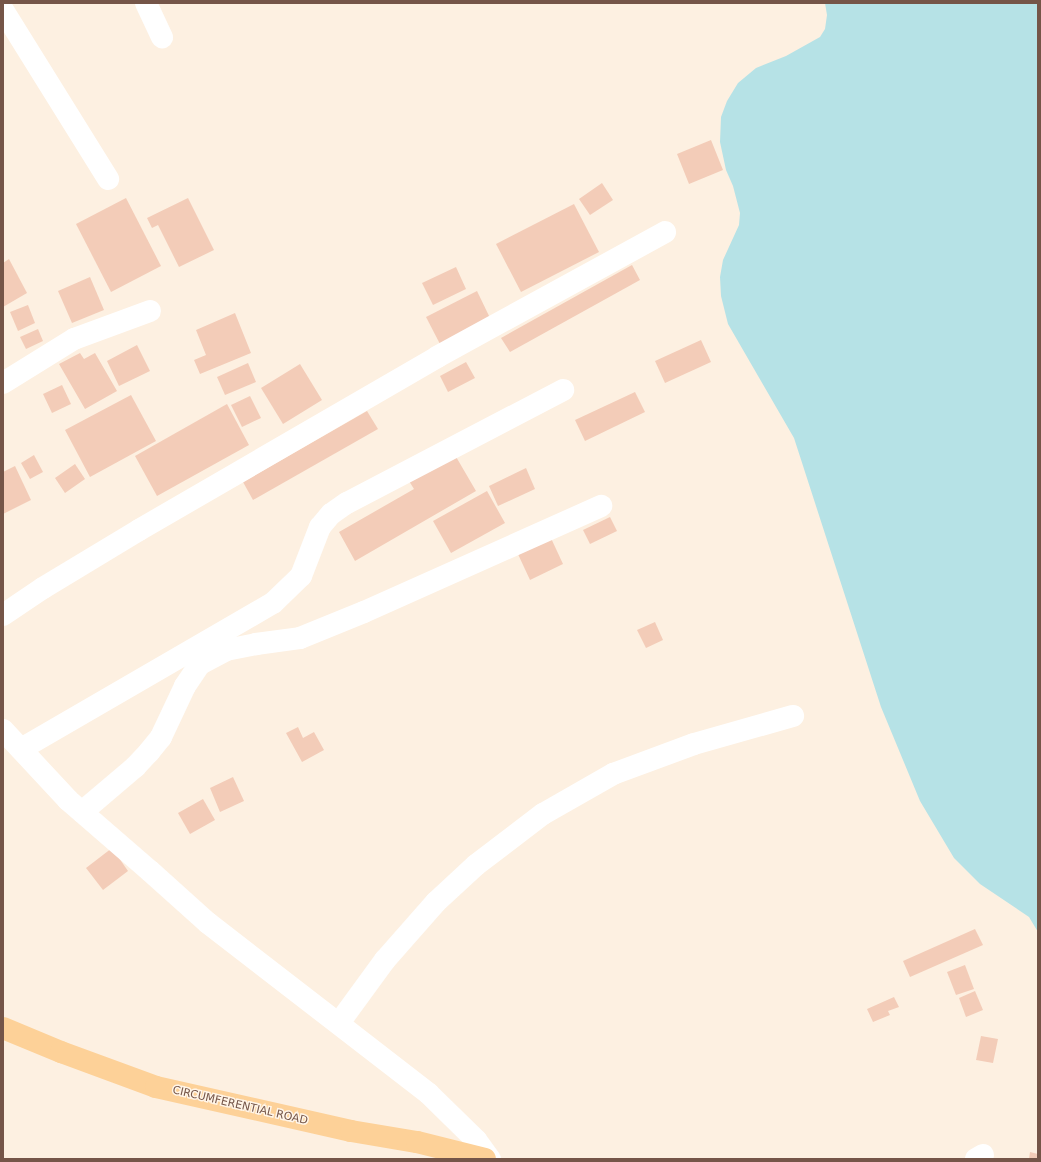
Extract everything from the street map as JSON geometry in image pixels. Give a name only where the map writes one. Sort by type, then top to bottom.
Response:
[{"type":"main road","name":"CIRCUMFERENTIAL ROAD","points":[[3,1028],[61,1052],[156,1087],[352,1131],[417,1142],[485,1159]]},
{"type":"street","points":[[146,3],[162,37]]},
{"type":"street","points":[[3,10],[108,179]]},
{"type":"street","points":[[3,615],[43,588],[139,530],[430,361],[665,232]]},
{"type":"street","points":[[3,383],[74,339],[150,311]]},
{"type":"street","points":[[21,749],[273,603],[301,576],[320,527],[331,514],[347,503],[563,390]]},
{"type":"street","points":[[82,812],[135,767],[161,737],[185,686],[200,664],[226,650],[300,638],[364,612],[601,506]]},
{"type":"street","points":[[339,1023],[385,960],[436,902],[476,865],[543,814],[613,774],[694,744],[793,716]]},
{"type":"street","points":[[3,730],[68,800],[208,924],[284,983],[339,1023],[429,1094],[476,1140],[490,1159]]},
{"type":"water","points":[[825,3],[1038,3],[1038,932],[1029,917],[980,884],[954,858],[920,801],[881,707],[794,438],[728,324],[721,296],[720,277],[723,260],[739,225],[740,213],[733,186],[726,170],[720,142],[721,117],[727,101],[738,83],[756,68],[786,56],[820,37],[825,29],[827,15]]},
{"type":"building","points":[[711,140],[723,170],[689,184],[677,154]]},
{"type":"building","points":[[602,183],[613,200],[590,215],[579,199]]},
{"type":"building","points":[[126,198],[161,266],[111,292],[76,224]]},
{"type":"building","points":[[188,198],[214,250],[179,267],[158,225],[152,228],[147,218]]},
{"type":"building","points":[[574,204],[599,252],[521,292],[496,244]]},
{"type":"building","points":[[9,259],[27,293],[3,307],[3,263]]},
{"type":"building","points":[[632,265],[640,280],[510,352],[501,338]]},
{"type":"building","points":[[456,267],[466,289],[433,305],[422,283]]},
{"type":"building","points":[[90,277],[104,310],[72,323],[58,291]]},
{"type":"building","points":[[477,291],[491,320],[441,346],[426,317]]},
{"type":"building","points":[[28,305],[35,323],[18,331],[10,312]]},
{"type":"building","points":[[235,313],[251,353],[200,374],[194,360],[206,355],[196,330]]},
{"type":"building","points":[[38,329],[43,341],[26,349],[20,337]]},
{"type":"building","points":[[701,340],[711,362],[665,383],[655,361]]},
{"type":"building","points":[[137,345],[150,371],[119,386],[107,361]]},
{"type":"building","points":[[80,353],[84,359],[95,353],[117,391],[85,409],[59,364]]},
{"type":"building","points":[[466,362],[475,378],[448,392],[440,376]]},
{"type":"building","points":[[248,363],[256,382],[225,395],[217,377]]},
{"type":"building","points":[[300,364],[322,400],[283,424],[261,388]]},
{"type":"building","points":[[62,385],[71,404],[52,413],[43,394]]},
{"type":"building","points":[[635,392],[645,412],[585,441],[575,420]]},
{"type":"building","points":[[131,395],[156,441],[90,477],[65,430]]},
{"type":"building","points":[[250,396],[261,418],[242,427],[231,405]]},
{"type":"building","points":[[227,404],[249,445],[157,496],[135,456]]},
{"type":"building","points":[[367,411],[378,429],[253,500],[243,482]]},
{"type":"building","points":[[34,455],[43,472],[30,479],[21,463]]},
{"type":"building","points":[[455,455],[476,491],[355,561],[339,532],[414,489],[409,481]]},
{"type":"building","points":[[75,464],[85,479],[65,493],[55,478]]},
{"type":"building","points":[[15,466],[31,500],[3,514],[3,472]]},
{"type":"building","points":[[526,468],[535,489],[498,506],[489,486]]},
{"type":"building","points":[[487,491],[505,523],[451,553],[433,521]]},
{"type":"building","points":[[610,517],[617,531],[590,544],[583,530]]},
{"type":"building","points":[[550,536],[563,564],[530,580],[517,552]]},
{"type":"building","points":[[655,622],[663,640],[646,648],[637,630]]},
{"type":"building","points":[[298,727],[303,738],[314,732],[324,750],[302,762],[286,733]]},
{"type":"building","points":[[233,777],[244,801],[220,812],[210,788]]},
{"type":"building","points":[[203,799],[215,820],[190,834],[178,813]]},
{"type":"building","points":[[112,848],[128,871],[103,890],[86,868]]},
{"type":"building","points":[[975,929],[983,945],[910,977],[903,961]]},
{"type":"building","points":[[965,965],[974,989],[956,995],[947,972]]},
{"type":"building","points":[[975,991],[983,1010],[966,1017],[959,998]]},
{"type":"building","points":[[894,997],[899,1007],[888,1011],[890,1015],[873,1022],[867,1009]]},
{"type":"building","points":[[981,1036],[998,1039],[993,1063],[976,1060]]},
{"type":"building","points":[[1030,1152],[1038,1154],[1038,1159],[1029,1159]]}]
